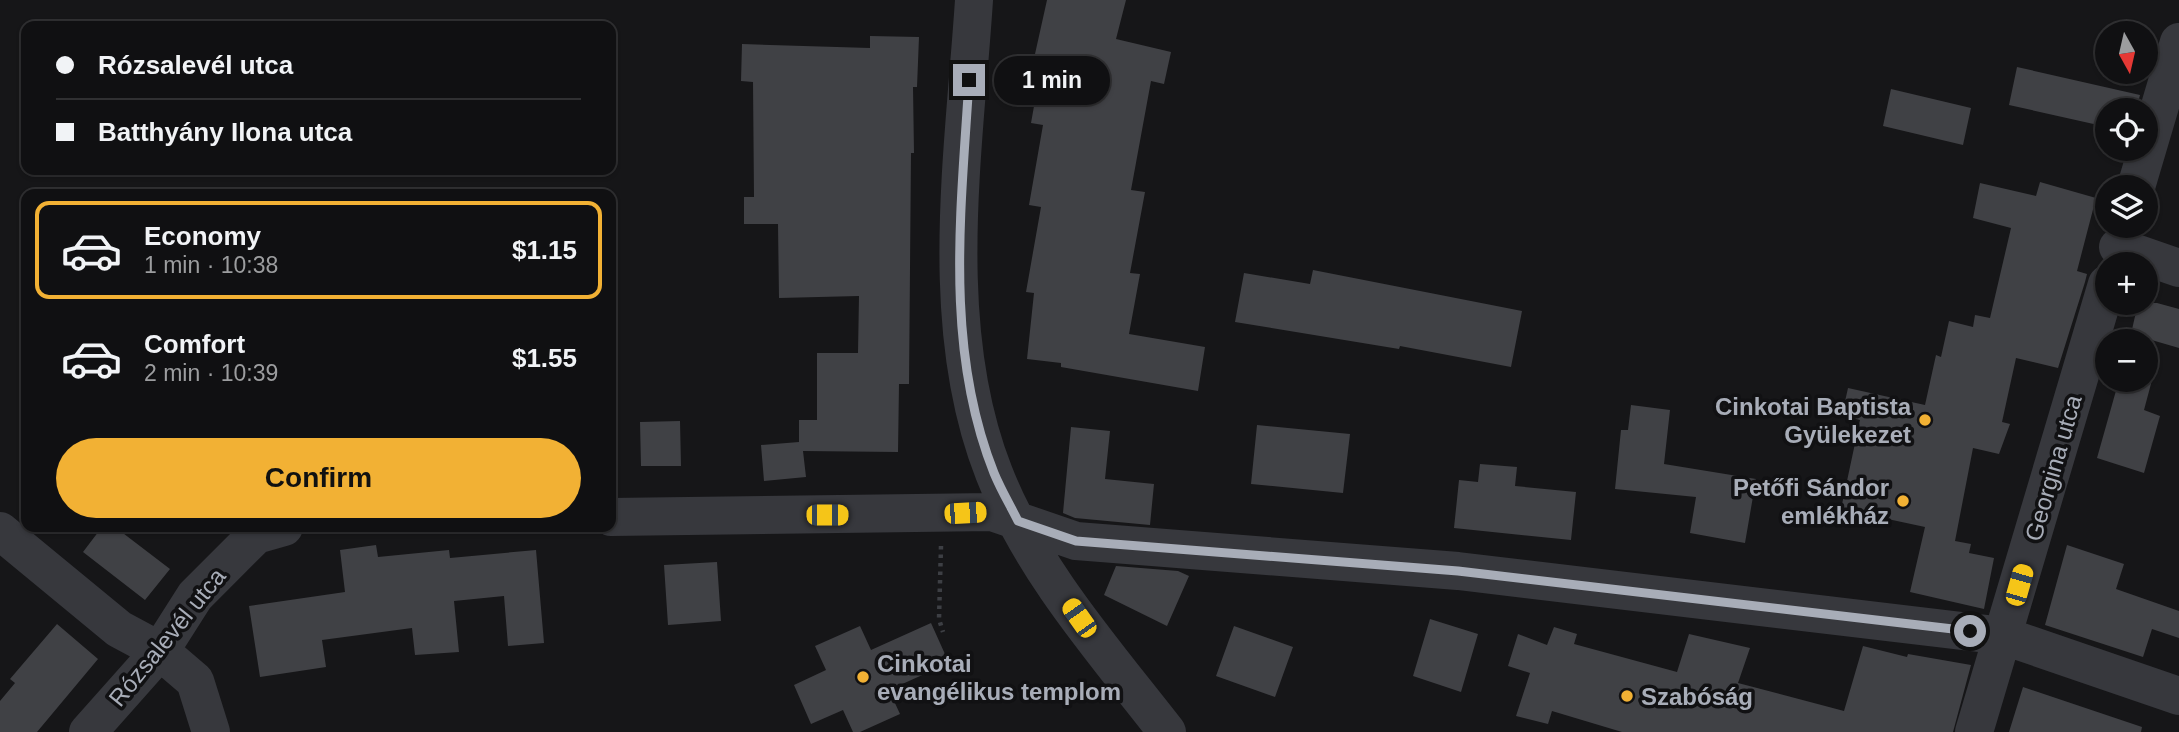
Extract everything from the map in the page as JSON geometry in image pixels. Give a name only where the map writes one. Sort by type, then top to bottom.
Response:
[{"type":"street","points":[[974,0],[959,242],[964,346],[974,405],[994,473],[1055,586],[1167,732]]},
{"type":"street","points":[[2140,175],[2179,42]]},
{"type":"street","points":[[2118,246],[2179,268]]},
{"type":"street","name":"Georgina utca","points":[[1974,732],[2098,315]]},
{"type":"street","points":[[616,517],[992,512],[1076,541],[1458,571],[2004,636],[2179,696]]},
{"type":"street","points":[[0,531],[119,629],[160,651],[195,681],[211,732]]},
{"type":"street","name":"Rózsalevél utca","points":[[88,732],[160,651],[195,596],[256,535],[266,532]]},
{"type":"path","points":[[943,542],[939,619],[943,632]]},
{"type":"building","points":[[1047,0],[1126,0],[1116,39],[1171,52],[1164,84],[1151,81],[1131,190],[1145,192],[1130,273],[1140,274],[1129,334],[1205,347],[1198,391],[1061,367],[1061,363],[1027,359],[1034,293],[1026,292],[1041,207],[1029,205],[1043,125],[1031,123],[1043,56],[1035,54]]},
{"type":"building","points":[[870,36],[919,37],[917,87],[913,87],[914,153],[911,153],[909,384],[899,384],[898,452],[803,451],[806,477],[764,481],[761,445],[799,442],[799,420],[817,420],[817,353],[858,353],[859,296],[779,298],[778,224],[744,224],[744,197],[754,197],[753,82],[741,81],[742,44],[870,48]]},
{"type":"building","points":[[2017,67],[2140,95],[2139,98],[2095,98],[2095,124],[2009,105]]},
{"type":"building","points":[[1891,89],[1971,108],[1963,145],[1883,126]]},
{"type":"building","points":[[2040,182],[2095,198],[2077,271],[2087,274],[2058,368],[2016,358],[2002,422],[2010,424],[1999,454],[1973,448],[1955,541],[1971,544],[1969,553],[1994,558],[1984,609],[1910,592],[1925,527],[1841,509],[1860,420],[1842,415],[1848,388],[1925,405],[1936,355],[1941,357],[1949,321],[1973,327],[1975,315],[1990,318],[2011,228],[1973,218],[1980,183],[2036,196]]},
{"type":"building","points":[[1313,270],[1522,311],[1511,367],[1400,346],[1399,349],[1235,322],[1244,273],[1310,284]]},
{"type":"building","points":[[2158,303],[2179,309],[2179,348],[2158,342],[2158,329],[2132,329],[2135,315],[2158,315]]},
{"type":"building","points":[[2116,392],[2149,392],[2144,410],[2160,416],[2144,473],[2097,458]]},
{"type":"building","points":[[1631,405],[1670,410],[1664,464],[1756,479],[1745,543],[1690,533],[1696,497],[1615,489],[1621,430],[1628,430]]},
{"type":"building","points":[[680,421],[681,466],[641,466],[640,422]]},
{"type":"building","points":[[1257,425],[1350,434],[1343,493],[1251,484]]},
{"type":"building","points":[[1071,427],[1110,431],[1105,479],[1154,484],[1150,525],[1075,518],[1063,513]]},
{"type":"building","points":[[1480,464],[1517,467],[1515,486],[1576,492],[1571,540],[1454,528],[1459,480],[1478,482]]},
{"type":"building","points":[[98,532],[122,532],[170,569],[145,600],[83,552]]},
{"type":"building","points":[[376,545],[378,557],[449,550],[450,558],[536,550],[544,643],[508,646],[504,596],[454,601],[459,652],[415,655],[412,628],[322,640],[326,667],[260,677],[249,606],[345,592],[340,550]]},
{"type":"building","points":[[2067,545],[2124,564],[2116,589],[2179,611],[2179,638],[2152,629],[2143,657],[2045,625]]},
{"type":"building","points":[[717,562],[721,621],[668,625],[664,565]]},
{"type":"building","points":[[1116,566],[1178,571],[1189,576],[1167,626],[1104,595]]},
{"type":"building","points":[[1430,619],[1478,634],[1461,692],[1413,676]]},
{"type":"building","name":"Cinkotai evangélikus templom","points":[[931,623],[949,663],[889,690],[900,714],[860,732],[853,732],[843,710],[811,724],[794,685],[826,670],[815,646],[860,626],[871,650]]},
{"type":"building","points":[[57,624],[98,659],[37,732],[0,732],[0,701],[15,683],[10,679]]},
{"type":"building","points":[[1234,626],[1293,647],[1275,697],[1216,676]]},
{"type":"building","points":[[1554,627],[1577,634],[1574,644],[1677,672],[1689,634],[1750,648],[1738,683],[1844,711],[1863,646],[1907,657],[1908,654],[1971,665],[1953,732],[1622,732],[1552,711],[1548,724],[1516,716],[1530,673],[1508,666],[1518,634],[1547,645]]},
{"type":"building","points":[[2023,687],[2142,727],[2141,732],[2009,732]]},
{"type":"place","name":"Cinkotai Baptista Gyülekezet","points":[[1925,420]]},
{"type":"place","name":"Petőfi Sándor emlékház","points":[[1903,501]]},
{"type":"place","name":"Cinkotai evangélikus templom","points":[[863,677]]},
{"type":"place","name":"Szabóság","points":[[1627,696]]},
{"type":"route","points":[[969,80],[959,242],[964,346],[974,405],[994,473],[1018,521],[1076,541],[1458,571],[1970,631]]}]
